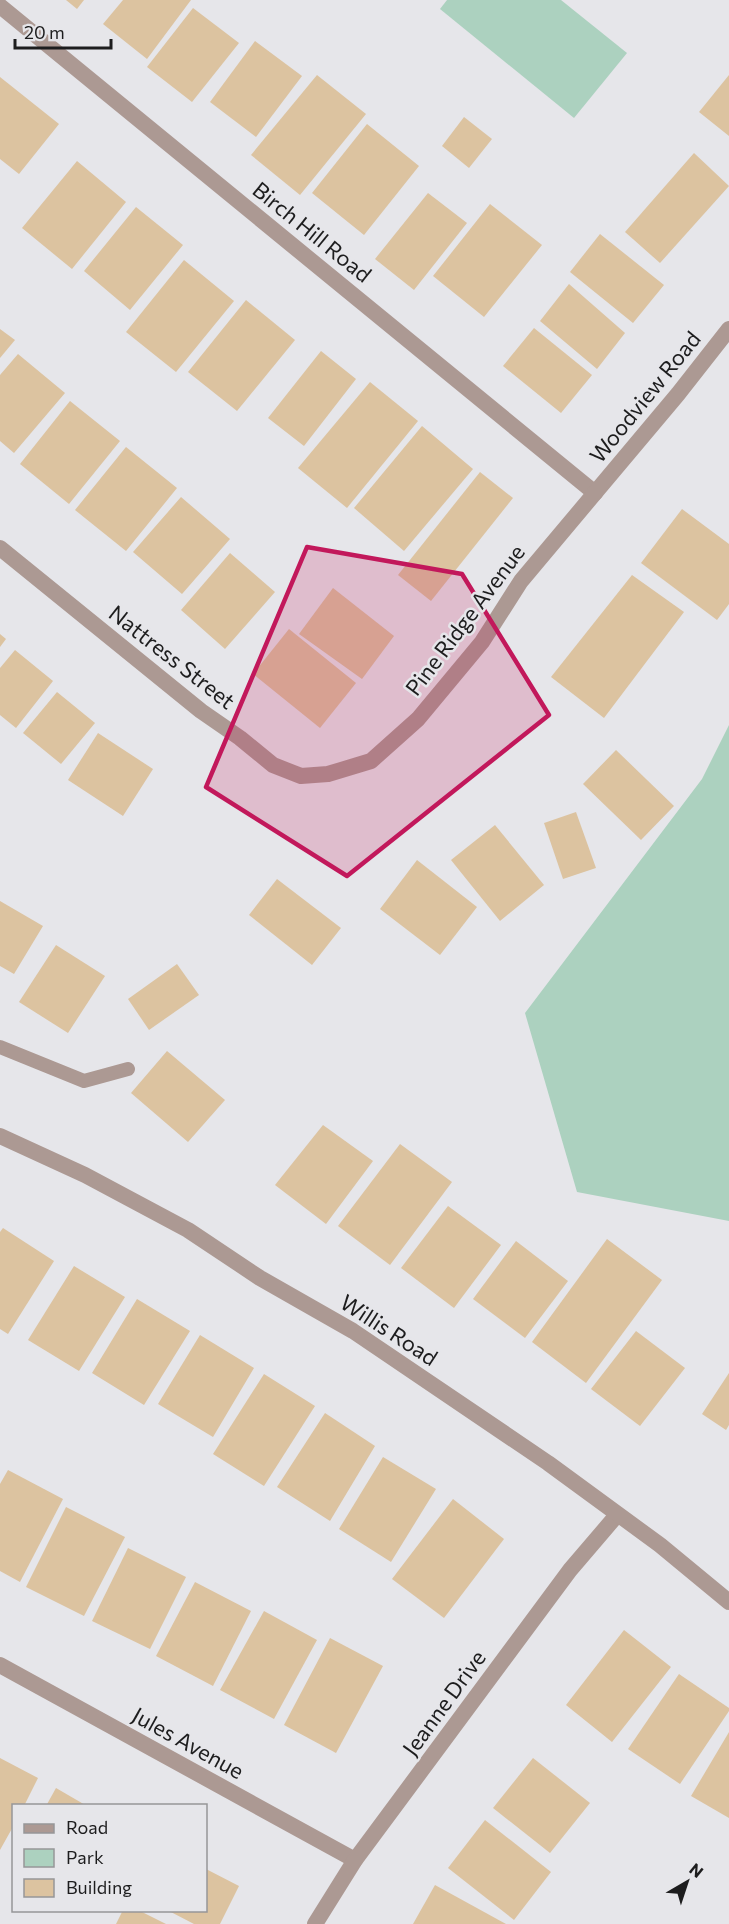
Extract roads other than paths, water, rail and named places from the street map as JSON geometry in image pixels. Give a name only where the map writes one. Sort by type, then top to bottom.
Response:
[{"type":"street","name":"Birch Hill Road","points":[[0,6],[594,493]]},
{"type":"street","name":"Woodview Road","points":[[594,493],[729,329]]},
{"type":"street","name":"Pine Ridge Avenue","points":[[328,774],[371,760],[418,719],[482,642],[521,581],[594,493]]},
{"type":"street","name":"Nattress Street","points":[[0,548],[201,711],[240,738],[273,765],[301,776],[328,774]]},
{"type":"street","name":"Willis Road","points":[[0,1136],[86,1175],[188,1230],[260,1278],[353,1331],[497,1427],[660,1545],[729,1602]]},
{"type":"street","name":"Jeanne Drive","points":[[315,1924],[355,1860],[570,1570],[617,1515]]},
{"type":"street","name":"Jules Avenue","points":[[0,1665],[355,1860]]},
{"type":"lane","points":[[0,1047],[84,1082],[128,1069]]}]
